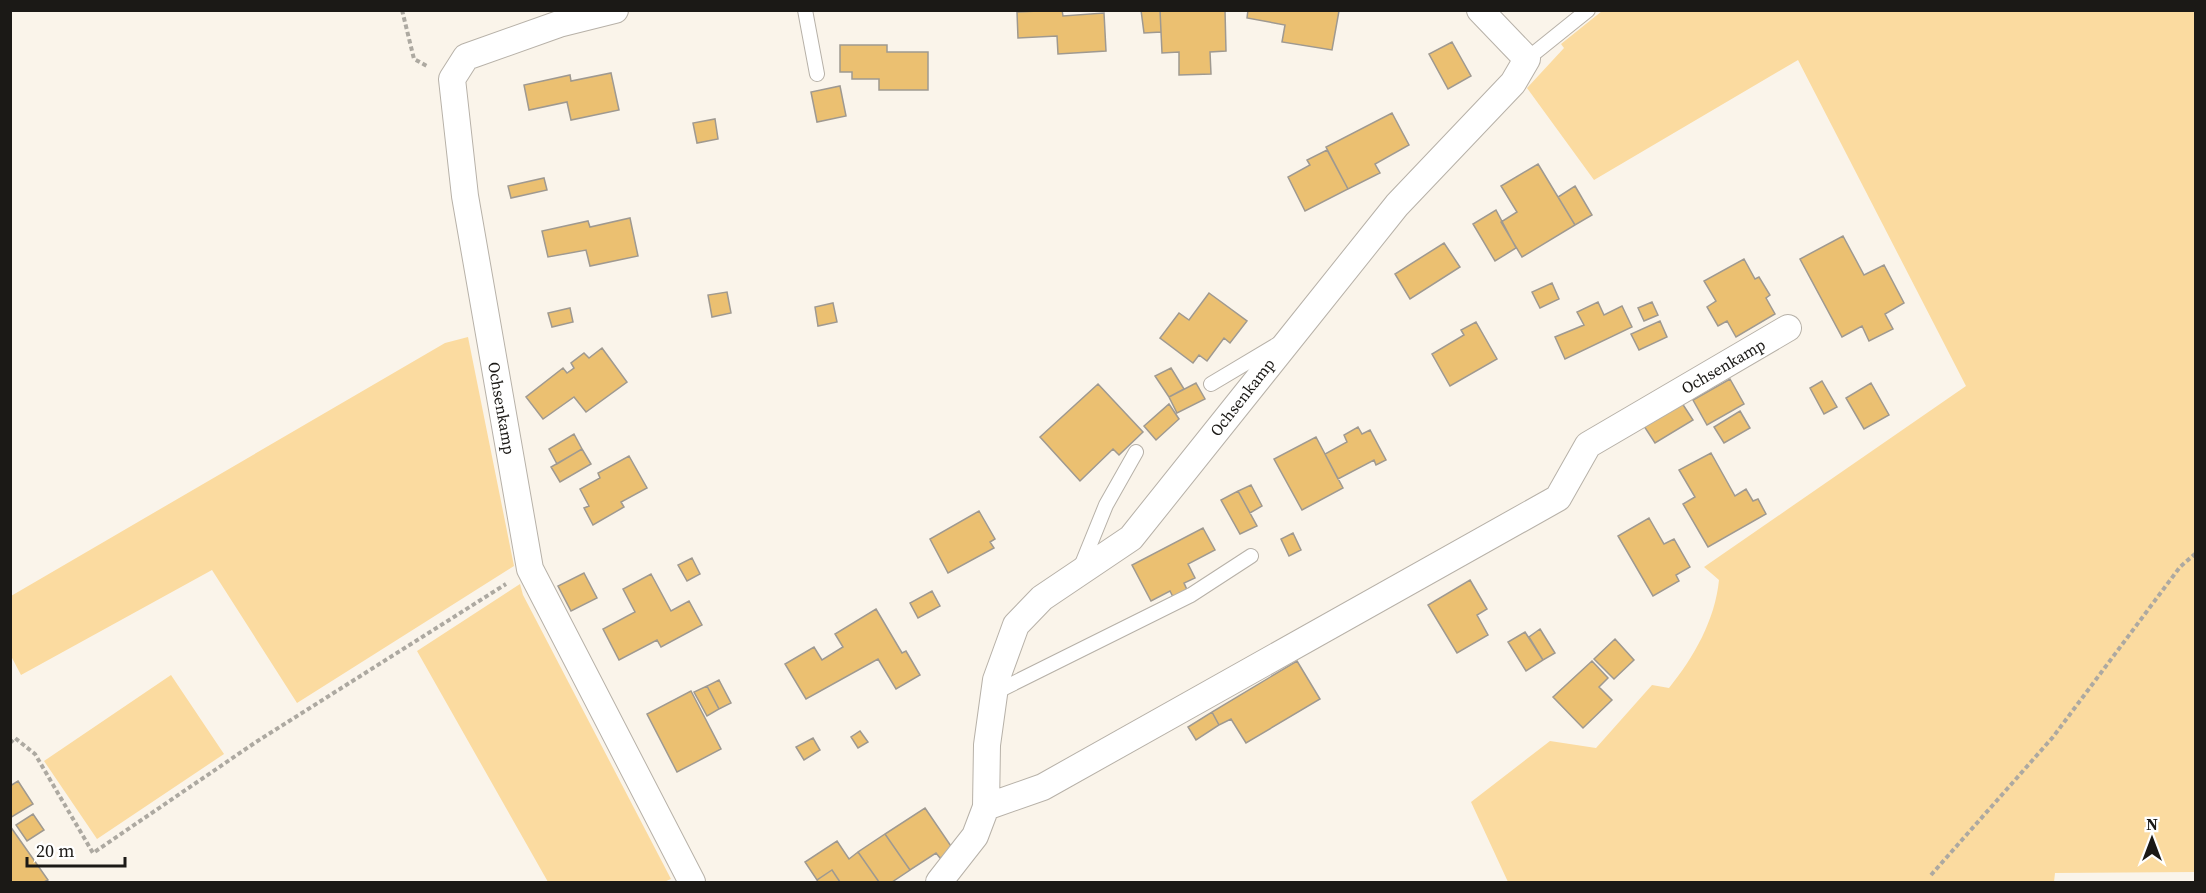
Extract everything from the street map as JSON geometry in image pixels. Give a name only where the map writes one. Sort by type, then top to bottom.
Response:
[{"type":"street","points":[[452,79],[466,57],[559,24],[615,10]]},
{"type":"street","points":[[1480,10],[1527,59]]},
{"type":"street","name":"Ochsenkamp","points":[[939,882],[975,836],[986,807],[987,745],[996,680],[1016,625],[1042,598],[1131,538],[1396,205],[1513,83],[1527,59]]},
{"type":"street","name":"Ochsenkamp","points":[[452,79],[465,196],[530,569],[692,882]]},
{"type":"street","name":"Ochsenkamp","points":[[986,807],[1043,787],[1558,498],[1588,445],[1788,328]]},
{"type":"lane","points":[[805,10],[818,74]]},
{"type":"lane","points":[[1527,59],[1588,10]]},
{"type":"lane","points":[[1211,384],[1290,337]]},
{"type":"lane","points":[[1078,573],[1106,505],[1136,452]]},
{"type":"lane","points":[[994,693],[1191,595],[1251,556]]},
{"type":"path","points":[[402,10],[414,59],[452,79]]},
{"type":"path","points":[[1931,875],[2053,737],[2180,567],[2196,553]]},
{"type":"path","points":[[10,743],[15,738],[35,754],[93,853],[256,742],[530,569]]},
{"type":"shaded area","points":[[1602,11],[2195,11],[2195,872],[2055,873],[2054,882],[1508,882],[1471,802],[1550,741],[1596,748],[1652,685],[1669,688],[1695,651],[1713,609],[1719,580],[1704,567],[1966,386],[1798,60],[1594,180],[1527,88],[1564,48],[1561,44]]},
{"type":"shaded area","points":[[468,337],[514,566],[297,703],[212,570],[21,675],[11,656],[11,596],[445,343]]},
{"type":"shaded area","points":[[520,584],[523,595],[671,879],[664,882],[548,882],[417,651]]},
{"type":"shaded area","points":[[171,675],[224,754],[97,839],[44,761]]},
{"type":"building","points":[[1062,10],[1063,16],[1104,13],[1106,51],[1058,54],[1057,36],[1018,38],[1017,12]]},
{"type":"building","points":[[1141,10],[1160,10],[1161,32],[1144,33]]},
{"type":"building","points":[[1160,10],[1225,10],[1226,51],[1210,52],[1211,74],[1179,75],[1179,52],[1162,53]]},
{"type":"building","points":[[1248,10],[1339,11],[1332,50],[1282,42],[1285,25],[1247,18]]},
{"type":"building","points":[[1452,42],[1471,76],[1448,89],[1429,54]]},
{"type":"building","points":[[840,45],[887,45],[887,52],[928,52],[928,90],[879,90],[879,79],[852,79],[852,72],[840,72]]},
{"type":"building","points":[[611,73],[619,110],[571,120],[567,102],[529,110],[524,85],[570,75],[571,81]]},
{"type":"building","points":[[840,86],[846,116],[817,122],[811,92]]},
{"type":"building","points":[[1392,113],[1409,145],[1375,164],[1380,173],[1348,189],[1326,147]]},
{"type":"building","points":[[715,119],[718,139],[697,143],[693,123]]},
{"type":"building","points":[[1327,150],[1348,189],[1305,211],[1288,177],[1310,165],[1307,160]]},
{"type":"building","points":[[1538,164],[1575,225],[1522,257],[1501,222],[1517,212],[1501,186]]},
{"type":"building","points":[[544,178],[547,190],[511,198],[508,186]]},
{"type":"building","points":[[1575,186],[1592,215],[1575,225],[1558,197]]},
{"type":"building","points":[[1496,210],[1516,248],[1495,261],[1473,224]]},
{"type":"building","points":[[630,218],[638,256],[590,266],[586,250],[548,257],[542,231],[588,221],[590,227]]},
{"type":"building","points":[[1843,236],[1864,275],[1884,265],[1904,303],[1885,314],[1893,329],[1869,341],[1862,326],[1842,337],[1800,259]]},
{"type":"building","points":[[1444,243],[1460,267],[1410,299],[1395,274]]},
{"type":"building","points":[[1744,259],[1755,279],[1759,277],[1770,295],[1766,298],[1775,314],[1736,337],[1727,321],[1718,326],[1707,307],[1716,301],[1704,281]]},
{"type":"building","points":[[1552,283],[1559,299],[1540,308],[1532,292]]},
{"type":"building","points":[[727,292],[731,313],[712,317],[708,295]]},
{"type":"building","points":[[1209,293],[1247,321],[1230,343],[1224,338],[1207,361],[1199,355],[1193,363],[1160,338],[1179,313],[1189,320]]},
{"type":"building","points":[[1598,302],[1604,315],[1622,306],[1632,327],[1565,359],[1555,337],[1584,325],[1577,312]]},
{"type":"building","points":[[1652,302],[1658,315],[1644,321],[1638,308]]},
{"type":"building","points":[[833,303],[837,322],[818,326],[815,307]]},
{"type":"building","points":[[570,308],[573,322],[552,327],[548,313]]},
{"type":"building","points":[[1660,321],[1667,337],[1639,350],[1631,334]]},
{"type":"building","points":[[1476,322],[1497,359],[1450,386],[1432,354],[1464,335],[1461,330]]},
{"type":"building","points":[[602,348],[627,382],[586,412],[574,397],[543,419],[526,397],[563,368],[567,373],[574,368],[571,363],[584,353],[589,358]]},
{"type":"building","points":[[1171,368],[1184,389],[1169,397],[1155,376]]},
{"type":"building","points":[[1730,379],[1744,404],[1707,425],[1693,400]]},
{"type":"building","points":[[1822,381],[1837,407],[1824,414],[1810,388]]},
{"type":"building","points":[[1196,383],[1205,399],[1177,413],[1169,397]]},
{"type":"building","points":[[1871,383],[1889,415],[1864,429],[1846,398]]},
{"type":"building","points":[[1098,384],[1143,432],[1119,455],[1113,449],[1080,481],[1040,437]]},
{"type":"building","points":[[1680,400],[1693,420],[1655,443],[1642,423]]},
{"type":"building","points":[[1169,404],[1179,419],[1156,440],[1144,426]]},
{"type":"building","points":[[1740,411],[1750,428],[1724,443],[1714,427]]},
{"type":"building","points":[[1358,427],[1362,434],[1370,430],[1386,460],[1376,465],[1374,460],[1338,479],[1325,454],[1347,442],[1344,435]]},
{"type":"building","points":[[574,434],[582,449],[557,464],[549,449]]},
{"type":"building","points":[[1316,437],[1343,488],[1302,510],[1274,459]]},
{"type":"building","points":[[582,449],[591,464],[560,482],[551,467]]},
{"type":"building","points":[[1711,453],[1735,496],[1746,489],[1753,501],[1758,499],[1766,514],[1708,547],[1683,504],[1695,497],[1679,470]]},
{"type":"building","points":[[629,456],[647,488],[621,502],[624,507],[593,525],[584,508],[589,506],[580,489],[600,478],[598,473]]},
{"type":"building","points":[[1251,485],[1262,506],[1250,513],[1238,491]]},
{"type":"building","points":[[1238,491],[1257,526],[1240,534],[1221,500]]},
{"type":"building","points":[[979,511],[995,539],[990,542],[994,548],[948,573],[930,539]]},
{"type":"building","points":[[1649,518],[1664,544],[1674,539],[1690,567],[1676,575],[1679,581],[1653,596],[1618,536]]},
{"type":"building","points":[[1203,528],[1215,550],[1188,564],[1195,578],[1184,583],[1188,592],[1174,599],[1170,591],[1151,601],[1132,565]]},
{"type":"building","points":[[1293,533],[1301,550],[1289,556],[1281,539]]},
{"type":"building","points":[[692,558],[700,574],[687,581],[678,565]]},
{"type":"building","points":[[584,573],[597,598],[571,611],[558,586]]},
{"type":"building","points":[[651,574],[671,611],[689,601],[702,625],[661,647],[657,640],[619,660],[603,629],[635,612],[623,589]]},
{"type":"building","points":[[1470,580],[1487,609],[1477,615],[1488,635],[1457,653],[1428,605]]},
{"type":"building","points":[[932,591],[940,606],[918,618],[910,603]]},
{"type":"building","points":[[876,609],[902,653],[906,651],[920,675],[896,689],[878,659],[806,699],[785,664],[814,647],[822,660],[843,647],[835,634]]},
{"type":"building","points":[[1540,629],[1555,653],[1543,660],[1529,637]]},
{"type":"building","points":[[1525,632],[1543,660],[1526,671],[1508,642]]},
{"type":"building","points":[[1615,639],[1634,660],[1614,679],[1594,659]]},
{"type":"building","points":[[1297,661],[1320,699],[1246,743],[1231,719],[1219,725],[1212,712]]},
{"type":"building","points":[[1592,661],[1608,678],[1599,687],[1612,700],[1583,728],[1553,697]]},
{"type":"building","points":[[719,680],[731,703],[719,709],[707,686]]},
{"type":"building","points":[[707,686],[719,709],[707,716],[694,692]]},
{"type":"building","points":[[691,691],[721,749],[677,772],[647,714]]},
{"type":"building","points":[[1212,712],[1219,725],[1196,740],[1188,727]]},
{"type":"building","points":[[860,731],[868,742],[858,748],[851,737]]},
{"type":"building","points":[[813,738],[820,750],[804,760],[796,747]]},
{"type":"building","points":[[18,781],[33,804],[10,818],[10,786]]},
{"type":"building","points":[[925,808],[953,849],[940,858],[936,853],[910,870],[885,834]]},
{"type":"building","points":[[33,814],[44,830],[27,841],[16,825]]},
{"type":"building","points":[[10,826],[48,880],[10,882]]},
{"type":"building","points":[[885,834],[910,870],[892,882],[879,882],[858,852]]},
{"type":"building","points":[[837,841],[849,859],[858,852],[879,882],[840,882],[832,870],[817,880],[805,862]]},
{"type":"building","points":[[832,870],[840,882],[818,882],[817,880]]}]
